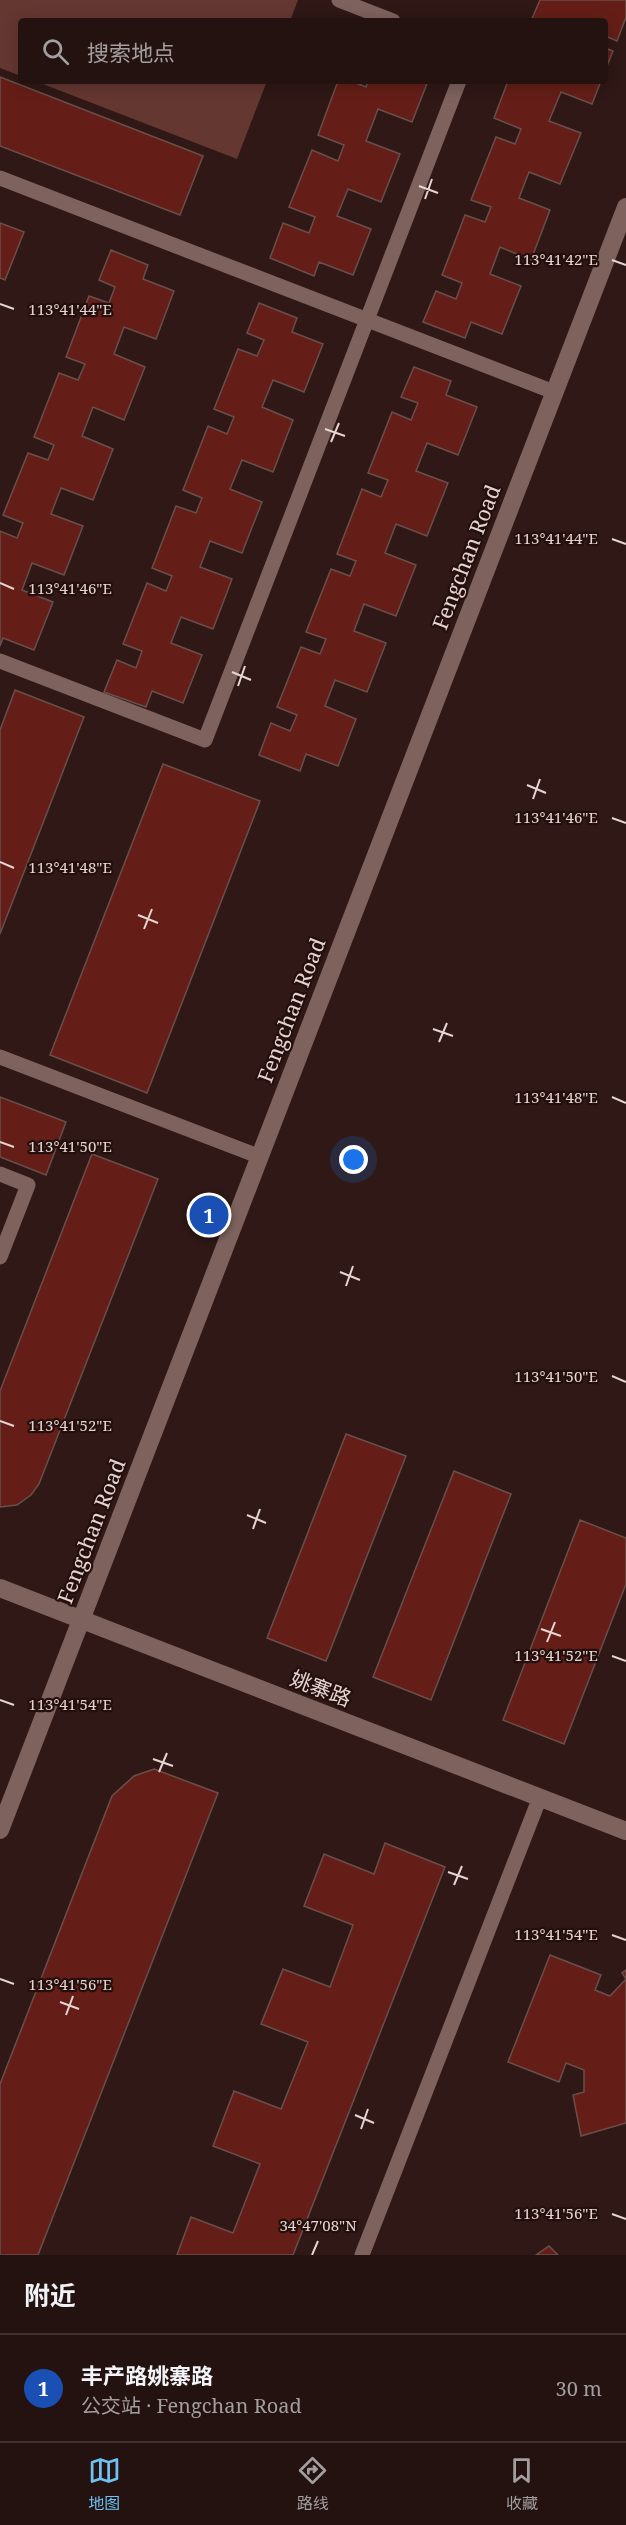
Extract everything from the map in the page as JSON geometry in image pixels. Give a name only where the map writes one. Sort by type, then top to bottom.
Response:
[{"type":"street","name":"Fengchan Road","points":[[0,1830],[258,1156],[626,207]]},
{"type":"street","name":"姚寨路","points":[[0,1588],[626,1831]]},
{"type":"lane","points":[[339,0],[385,18]]},
{"type":"lane","points":[[0,661],[205,740],[458,84]]},
{"type":"lane","points":[[0,178],[554,392]]},
{"type":"lane","points":[[0,1057],[258,1156]]},
{"type":"lane","points":[[0,1174],[28,1185],[0,1257]]},
{"type":"lane","points":[[362,2255],[540,1797]]},
{"type":"shaded area","points":[[0,0],[298,0],[291,18],[18,18],[18,75],[0,68]]},
{"type":"shaded area","points":[[43,84],[266,84],[237,159]]},
{"type":"building","points":[[540,0],[626,0],[626,17],[617,41],[608,37],[608,18],[532,18]]},
{"type":"building","points":[[608,49],[613,51],[608,64]]},
{"type":"building","points":[[0,77],[203,156],[180,215],[0,146]]},
{"type":"building","points":[[337,84],[358,84],[366,87],[367,84],[427,84],[412,122],[378,109],[366,141],[400,154],[381,202],[348,189],[337,216],[371,229],[353,275],[319,262],[314,276],[270,258],[283,223],[309,233],[315,217],[289,207],[312,150],[338,161],[344,145],[318,135]]},
{"type":"building","points":[[507,84],[600,84],[592,104],[561,92],[549,121],[581,133],[560,184],[529,172],[519,198],[550,210],[531,260],[500,247],[490,274],[521,286],[502,334],[471,322],[465,338],[423,322],[436,291],[456,299],[462,283],[442,275],[465,215],[485,222],[491,207],[471,200],[496,137],[515,144],[521,129],[494,118]]},
{"type":"building","points":[[0,223],[24,232],[5,280],[0,278]]},
{"type":"building","points":[[111,250],[148,265],[143,279],[174,291],[156,339],[124,327],[114,354],[145,367],[124,420],[93,407],[82,436],[113,449],[93,500],[61,488],[51,514],[83,526],[64,575],[32,563],[22,590],[53,602],[34,650],[3,638],[0,646],[0,531],[17,538],[23,523],[3,515],[28,453],[48,460],[54,445],[34,437],[59,373],[78,380],[85,364],[66,357],[89,296],[109,303],[115,287],[99,280]]},
{"type":"building","points":[[259,303],[297,318],[292,332],[323,344],[304,392],[273,380],[262,407],[293,420],[273,472],[242,460],[230,489],[262,502],[242,553],[210,541],[200,567],[232,579],[213,629],[181,617],[171,643],[202,655],[183,703],[152,691],[146,707],[104,692],[117,660],[136,668],[142,651],[123,644],[147,583],[166,591],[172,576],[152,568],[176,506],[196,513],[202,498],[183,490],[208,426],[227,434],[234,417],[214,409],[238,349],[257,356],[264,340],[247,333]]},
{"type":"building","points":[[414,367],[451,381],[446,395],[477,407],[458,455],[427,443],[416,471],[448,483],[427,536],[396,524],[385,553],[416,565],[396,616],[364,604],[354,631],[386,643],[367,692],[335,680],[325,706],[356,719],[338,766],[306,754],[300,771],[259,755],[271,723],[290,731],[297,715],[277,707],[301,647],[320,654],[326,639],[306,632],[331,569],[350,576],[356,561],[337,554],[362,489],[381,497],[388,480],[368,473],[392,412],[411,420],[418,403],[401,397]]},
{"type":"building","points":[[15,690],[84,717],[0,934],[0,730]]},
{"type":"building","points":[[163,764],[260,801],[147,1093],[50,1055]]},
{"type":"building","points":[[0,1097],[66,1122],[46,1175],[0,1157]]},
{"type":"building","points":[[92,1154],[158,1179],[39,1484],[31,1495],[17,1505],[0,1507],[0,1391]]},
{"type":"building","points":[[346,1434],[406,1456],[326,1661],[267,1638]]},
{"type":"building","points":[[454,1471],[511,1494],[431,1700],[373,1677]]},
{"type":"building","points":[[580,1520],[626,1538],[626,1584],[564,1744],[503,1720]]},
{"type":"building","points":[[154,1769],[218,1793],[38,2255],[0,2255],[0,2084],[112,1796],[134,1776]]},
{"type":"building","points":[[385,1843],[445,1867],[293,2255],[177,2255],[191,2217],[233,2233],[260,2164],[213,2146],[234,2091],[281,2109],[308,2042],[261,2024],[283,1969],[330,1987],[353,1925],[304,1906],[324,1854],[374,1874]]},
{"type":"building","points":[[550,1955],[601,1975],[595,1990],[610,1996],[626,1979],[626,2123],[581,2136],[573,2095],[584,2092],[584,2070],[566,2063],[559,2082],[508,2062]]},
{"type":"building","points":[[549,2246],[558,2255],[536,2255]]},
{"type":"place","name":"丰产路姚寨路","points":[[209,1215]]}]
